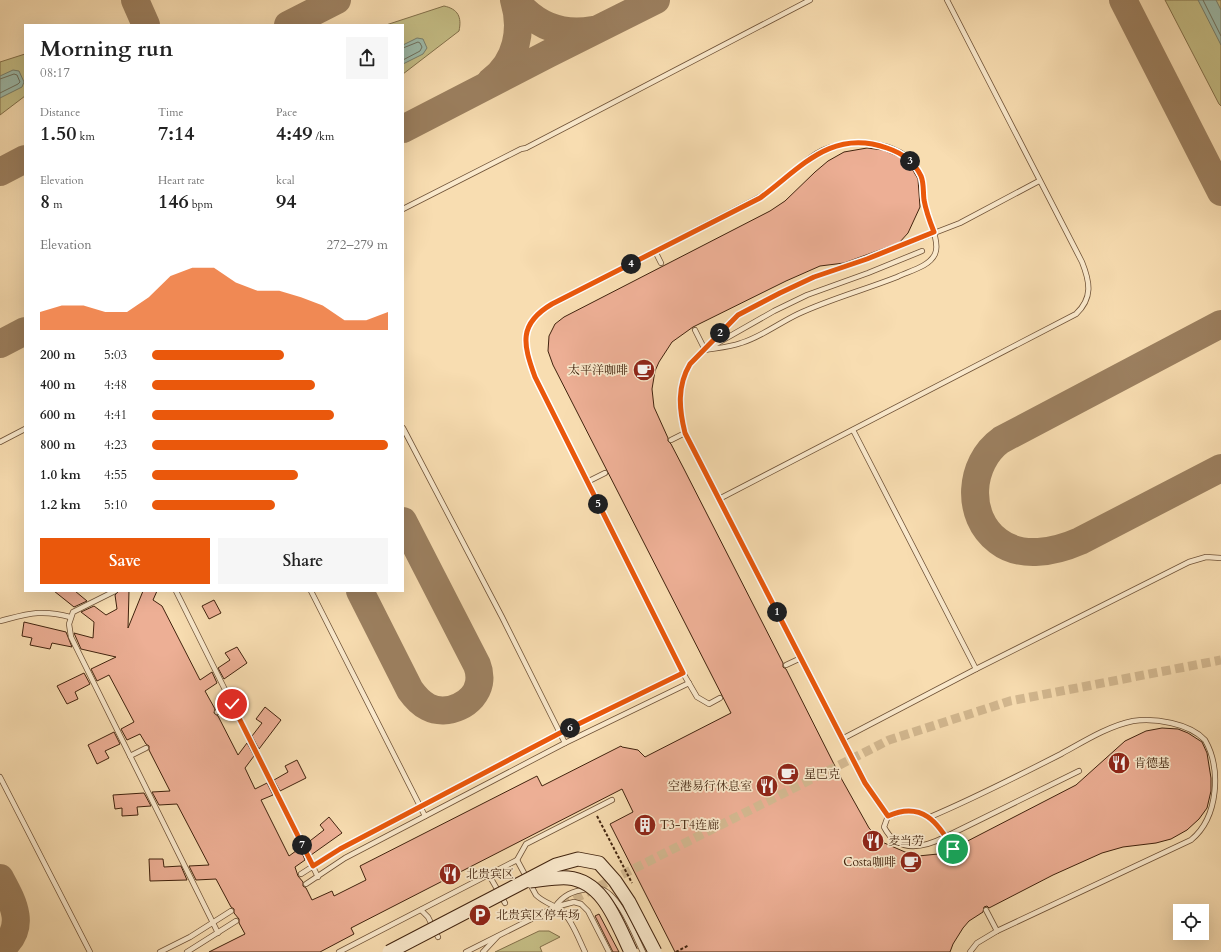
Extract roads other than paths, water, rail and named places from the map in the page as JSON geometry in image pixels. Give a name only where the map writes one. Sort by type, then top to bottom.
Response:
[{"type":"main road","points":[[389,952],[556,865],[578,859],[599,863],[615,881],[629,902],[655,952]]},
{"type":"main road","points":[[523,882],[568,878],[588,883],[606,903],[632,952]]},
{"type":"lane","points":[[404,208],[521,149],[526,148],[810,0]]},
{"type":"lane","points":[[719,499],[1069,318],[1083,308],[1090,284],[1087,274],[947,0]]},
{"type":"lane","points":[[706,350],[740,344],[804,312],[881,283],[923,265],[935,253],[936,247],[934,232],[927,213],[922,177],[906,156],[878,144],[861,142],[823,150],[811,157],[785,180],[760,198],[540,311],[532,319],[528,327],[526,338],[535,377],[683,673],[697,698],[710,704],[720,698]]},
{"type":"lane","points":[[888,816],[865,783],[685,433],[679,404],[680,389],[685,372],[690,364],[706,350],[738,315],[814,277],[867,259],[960,223],[1039,181]]},
{"type":"lane","points":[[655,251],[661,263]]},
{"type":"lane","points":[[706,350],[774,311],[807,295],[868,273],[922,251]]},
{"type":"lane","points":[[695,330],[706,350]]},
{"type":"lane","points":[[0,442],[24,430]]},
{"type":"lane","points":[[404,430],[506,624],[565,743]]},
{"type":"lane","points":[[853,430],[976,669]]},
{"type":"lane","points":[[671,440],[685,433]]},
{"type":"lane","points":[[587,482],[605,473]]},
{"type":"lane","points":[[842,739],[976,669],[1189,562],[1206,557],[1221,558]]},
{"type":"lane","points":[[113,592],[73,612],[70,617],[69,624],[71,637],[218,933]]},
{"type":"lane","points":[[176,592],[318,877]]},
{"type":"lane","points":[[312,592],[425,816]]},
{"type":"lane","points":[[0,621],[36,612],[53,612],[70,617]]},
{"type":"lane","points":[[786,665],[801,658]]},
{"type":"lane","points":[[301,874],[340,849],[560,733],[683,673]]},
{"type":"lane","points":[[306,884],[345,858],[425,816],[565,743],[689,683]]},
{"type":"lane","points":[[217,712],[232,704]]},
{"type":"lane","points":[[930,818],[966,802],[1094,737],[1116,727],[1132,722],[1152,721],[1177,725],[1192,730],[1204,739],[1213,751],[1217,763],[1219,784],[1218,798],[1213,814],[1200,833],[1181,845],[997,931],[977,943],[970,952]]},
{"type":"lane","points":[[130,756],[146,748]]},
{"type":"lane","points":[[888,816],[884,827],[889,836],[899,843],[912,847],[928,845],[1079,771]]},
{"type":"lane","points":[[0,777],[90,952]]},
{"type":"lane","points":[[339,952],[517,860],[526,844],[612,800]]},
{"type":"lane","points":[[888,816],[905,811],[915,811],[930,818],[935,821],[953,849]]},
{"type":"lane","points":[[517,860],[536,894],[546,903],[563,913],[569,920],[585,952]]},
{"type":"lane","points":[[489,875],[505,903]]},
{"type":"lane","points":[[555,907],[561,898],[578,890],[593,888],[603,890],[613,897],[619,905],[643,952]]},
{"type":"lane","points":[[467,952],[555,907],[574,902],[581,904],[588,911],[609,952]]},
{"type":"lane","points":[[420,910],[428,918],[438,937]]},
{"type":"lane","points":[[986,910],[997,931]]},
{"type":"lane","points":[[160,952],[190,937],[231,911]]},
{"type":"lane","points":[[187,952],[236,921]]},
{"type":"lane","points":[[483,952],[500,935]]},
{"type":"water","points":[[1198,0],[1216,0],[1221,10],[1221,45]]},
{"type":"water","points":[[417,38],[423,39],[427,48],[423,54],[404,64],[404,44]]},
{"type":"water","points":[[13,70],[19,71],[24,82],[22,87],[0,98],[0,76]]},
{"type":"tunnel","points":[[562,905],[889,740],[1010,701],[1221,660]]},
{"type":"place","name":"太平洋咖啡","points":[[644,370]]},
{"type":"place","name":"肯德基","points":[[1119,763]]},
{"type":"place","name":"星巴克","points":[[788,774]]},
{"type":"place","name":"空港易行休息室","points":[[767,786]]},
{"type":"place","name":"T3-T4连廊","points":[[645,825]]},
{"type":"place","name":"麦当劳","points":[[873,841]]},
{"type":"place","name":"Costa咖啡","points":[[911,862]]},
{"type":"place","name":"北贵宾区","points":[[450,874]]},
{"type":"place","name":"北贵宾区停车场","points":[[480,915]]}]
